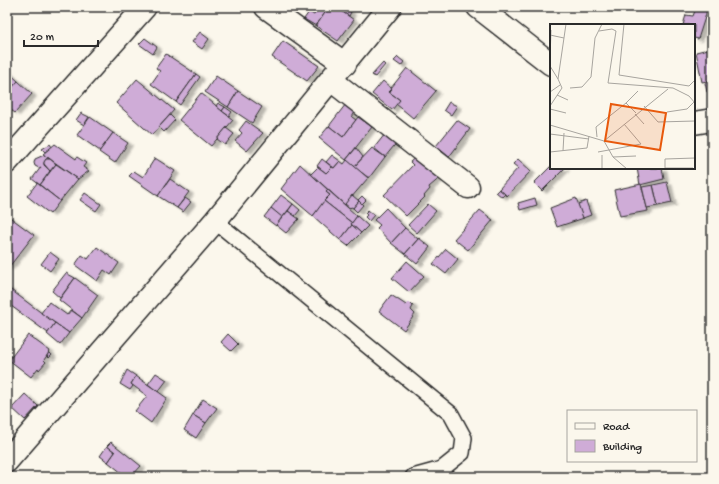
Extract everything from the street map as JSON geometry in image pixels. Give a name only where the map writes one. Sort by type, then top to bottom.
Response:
[{"type":"street","points":[[7,162],[145,7]]},
{"type":"street","points":[[266,7],[468,187]]},
{"type":"street","points":[[7,461],[215,221],[390,7]]},
{"type":"street","points":[[478,7],[550,63]]},
{"type":"street","points":[[695,123],[712,120]]},
{"type":"lane","points":[[215,221],[452,414],[464,438],[462,453],[442,470],[413,477]]},
{"type":"building","points":[[320,7],[329,7],[316,26],[304,19],[309,12],[314,15]]},
{"type":"building","points":[[329,7],[336,7],[354,20],[338,41],[316,26]]},
{"type":"building","points":[[343,7],[351,12],[349,16],[341,11]]},
{"type":"building","points":[[694,7],[708,7],[707,11]]},
{"type":"building","points":[[696,8],[707,11],[698,39],[695,38],[695,24],[683,24],[686,15],[693,16]]},
{"type":"building","points":[[200,32],[209,39],[202,49],[192,42]]},
{"type":"building","points":[[145,38],[157,47],[153,54],[139,44]]},
{"type":"building","points":[[283,41],[319,66],[307,81],[272,57]]},
{"type":"building","points":[[712,48],[712,80],[702,82],[696,52]]},
{"type":"building","points":[[166,54],[196,74],[176,102],[151,84],[160,71],[156,68]]},
{"type":"building","points":[[398,57],[404,62],[401,66],[394,61]]},
{"type":"building","points":[[383,63],[385,65],[375,77],[372,75]]},
{"type":"building","points":[[407,68],[436,91],[413,118],[396,104],[400,100],[389,92]]},
{"type":"building","points":[[7,71],[18,81],[7,93]]},
{"type":"building","points":[[196,74],[200,77],[180,105],[176,102]]},
{"type":"building","points":[[216,76],[238,91],[228,107],[205,92]]},
{"type":"building","points":[[137,79],[174,110],[152,135],[116,103]]},
{"type":"building","points":[[18,81],[32,94],[15,113],[7,107],[7,93]]},
{"type":"building","points":[[383,81],[392,89],[389,92],[400,100],[392,110],[372,94]]},
{"type":"building","points":[[712,81],[712,91],[707,92],[705,83]]},
{"type":"building","points":[[238,91],[262,107],[252,123],[228,107]]},
{"type":"building","points":[[201,93],[233,120],[211,146],[179,120]]},
{"type":"building","points":[[349,100],[358,108],[352,117],[356,120],[343,137],[329,126]]},
{"type":"building","points":[[449,102],[457,106],[451,115],[444,110]]},
{"type":"building","points":[[218,103],[225,107],[222,111],[216,106]]},
{"type":"building","points":[[225,107],[232,112],[229,116],[222,111]]},
{"type":"building","points":[[81,113],[89,117],[84,125],[76,120]]},
{"type":"building","points":[[170,115],[175,120],[164,132],[159,127]]},
{"type":"building","points":[[90,117],[113,133],[100,151],[77,135]]},
{"type":"building","points":[[358,117],[372,127],[346,160],[319,138],[329,126],[343,137]]},
{"type":"building","points":[[457,120],[470,129],[449,157],[436,146]]},
{"type":"building","points":[[246,121],[263,133],[247,151],[235,141],[242,133],[239,130]]},
{"type":"building","points":[[226,128],[234,134],[225,145],[217,139]]},
{"type":"building","points":[[113,133],[128,143],[115,163],[99,152]]},
{"type":"building","points":[[385,134],[398,141],[385,157],[374,148]]},
{"type":"building","points":[[50,144],[52,147],[45,152],[42,149]]},
{"type":"building","points":[[55,144],[76,159],[77,157],[86,163],[83,167],[89,171],[78,179],[43,154]]},
{"type":"building","points":[[356,148],[363,157],[354,167],[346,160]]},
{"type":"building","points":[[372,148],[385,157],[369,178],[354,167]]},
{"type":"building","points":[[44,155],[50,159],[46,159],[44,165],[50,171],[40,185],[32,179],[41,167],[39,168],[35,166],[34,163],[35,159]]},
{"type":"building","points":[[332,155],[340,161],[334,168],[326,162]]},
{"type":"building","points":[[417,156],[442,176],[429,187],[430,189],[424,196],[425,197],[406,216],[384,195],[413,165],[410,162]]},
{"type":"building","points":[[155,158],[175,171],[158,196],[129,176],[134,171],[143,177]]},
{"type":"building","points":[[46,159],[50,159],[56,164],[50,171],[44,164]]},
{"type":"building","points":[[322,159],[332,167],[326,173],[317,166]]},
{"type":"building","points":[[518,159],[531,171],[507,196],[499,189],[518,168],[513,164]]},
{"type":"building","points":[[347,160],[368,178],[345,205],[311,174],[318,167],[326,173],[332,167],[334,168],[340,161],[344,164]]},
{"type":"building","points":[[56,164],[78,179],[60,201],[40,185]]},
{"type":"building","points":[[300,164],[328,190],[326,192],[330,195],[313,216],[281,189]]},
{"type":"building","points":[[550,167],[550,169],[564,169],[542,191],[534,183]]},
{"type":"building","points":[[637,169],[662,169],[664,179],[640,185]]},
{"type":"building","points":[[170,179],[189,192],[177,208],[158,196]]},
{"type":"building","points":[[667,182],[672,203],[658,206],[653,185]]},
{"type":"building","points":[[37,183],[60,201],[50,214],[27,196]]},
{"type":"building","points":[[641,184],[648,211],[620,216],[614,190]]},
{"type":"building","points":[[653,185],[658,206],[647,208],[642,187]]},
{"type":"building","points":[[499,189],[505,194],[502,197],[496,192]]},
{"type":"building","points":[[328,190],[357,216],[352,223],[324,201],[330,195],[326,192]]},
{"type":"building","points":[[85,193],[101,204],[96,211],[80,200]]},
{"type":"building","points":[[281,195],[293,204],[282,218],[271,208]]},
{"type":"building","points":[[352,195],[359,201],[353,208],[350,208],[345,204]]},
{"type":"building","points":[[362,196],[366,200],[362,204],[358,200]]},
{"type":"building","points":[[185,198],[191,202],[183,212],[177,208]]},
{"type":"building","points":[[535,198],[537,205],[520,210],[518,203]]},
{"type":"building","points":[[576,198],[584,218],[557,227],[550,208]]},
{"type":"building","points":[[324,201],[352,223],[340,240],[313,216]]},
{"type":"building","points":[[359,201],[363,205],[357,212],[353,208]]},
{"type":"building","points":[[586,201],[591,215],[583,218],[578,204]]},
{"type":"building","points":[[293,204],[300,210],[295,216],[288,211]]},
{"type":"building","points":[[428,204],[436,211],[417,233],[408,225]]},
{"type":"building","points":[[271,208],[282,217],[276,226],[264,217]]},
{"type":"building","points":[[386,208],[405,228],[391,243],[377,228],[380,225],[374,220]]},
{"type":"building","points":[[368,210],[374,215],[369,221],[365,217],[367,215],[365,213]]},
{"type":"building","points":[[480,210],[493,220],[468,250],[454,239]]},
{"type":"building","points":[[288,211],[299,219],[286,233],[276,225]]},
{"type":"building","points":[[7,215],[34,235],[9,267],[7,266]]},
{"type":"building","points":[[357,216],[368,226],[361,233],[351,224]]},
{"type":"building","points":[[352,225],[361,233],[348,246],[340,240]]},
{"type":"building","points":[[405,228],[418,239],[405,254],[391,243]]},
{"type":"building","points":[[419,238],[430,247],[417,264],[405,254]]},
{"type":"building","points":[[97,247],[119,263],[111,275],[104,270],[97,281],[75,265],[82,255],[88,259]]},
{"type":"building","points":[[446,249],[458,259],[446,274],[433,264]]},
{"type":"building","points":[[50,252],[59,259],[50,271],[41,264]]},
{"type":"building","points":[[407,261],[424,276],[409,292],[392,278]]},
{"type":"building","points":[[66,273],[75,278],[60,298],[52,291]]},
{"type":"building","points":[[75,278],[98,295],[82,318],[59,300]]},
{"type":"building","points":[[7,287],[55,323],[48,333],[7,303]]},
{"type":"building","points":[[391,295],[406,305],[409,302],[413,306],[411,310],[415,314],[404,330],[379,311]]},
{"type":"building","points":[[49,302],[67,315],[71,310],[82,318],[69,333],[41,313]]},
{"type":"building","points":[[55,323],[69,333],[60,345],[47,334]]},
{"type":"building","points":[[228,334],[238,344],[231,351],[221,342]]},
{"type":"building","points":[[28,335],[50,351],[44,360],[46,362],[39,370],[38,368],[31,377],[9,360]]},
{"type":"building","points":[[49,352],[52,355],[49,358],[47,356]]},
{"type":"building","points":[[127,370],[136,376],[131,384],[133,386],[130,390],[120,384]]},
{"type":"building","points":[[156,373],[167,380],[158,392],[148,384]]},
{"type":"building","points":[[136,376],[167,398],[151,423],[135,411],[147,396],[131,384]]},
{"type":"building","points":[[25,394],[38,406],[25,420],[12,408]]},
{"type":"building","points":[[203,399],[217,408],[206,423],[193,415]]},
{"type":"building","points":[[193,415],[206,423],[196,438],[184,430]]},
{"type":"building","points":[[111,442],[141,466],[131,477],[127,477],[108,462],[115,452],[107,446]]},
{"type":"building","points":[[107,446],[115,452],[108,462],[100,456]]},
{"type":"building","points":[[120,472],[127,477],[117,477]]}]
